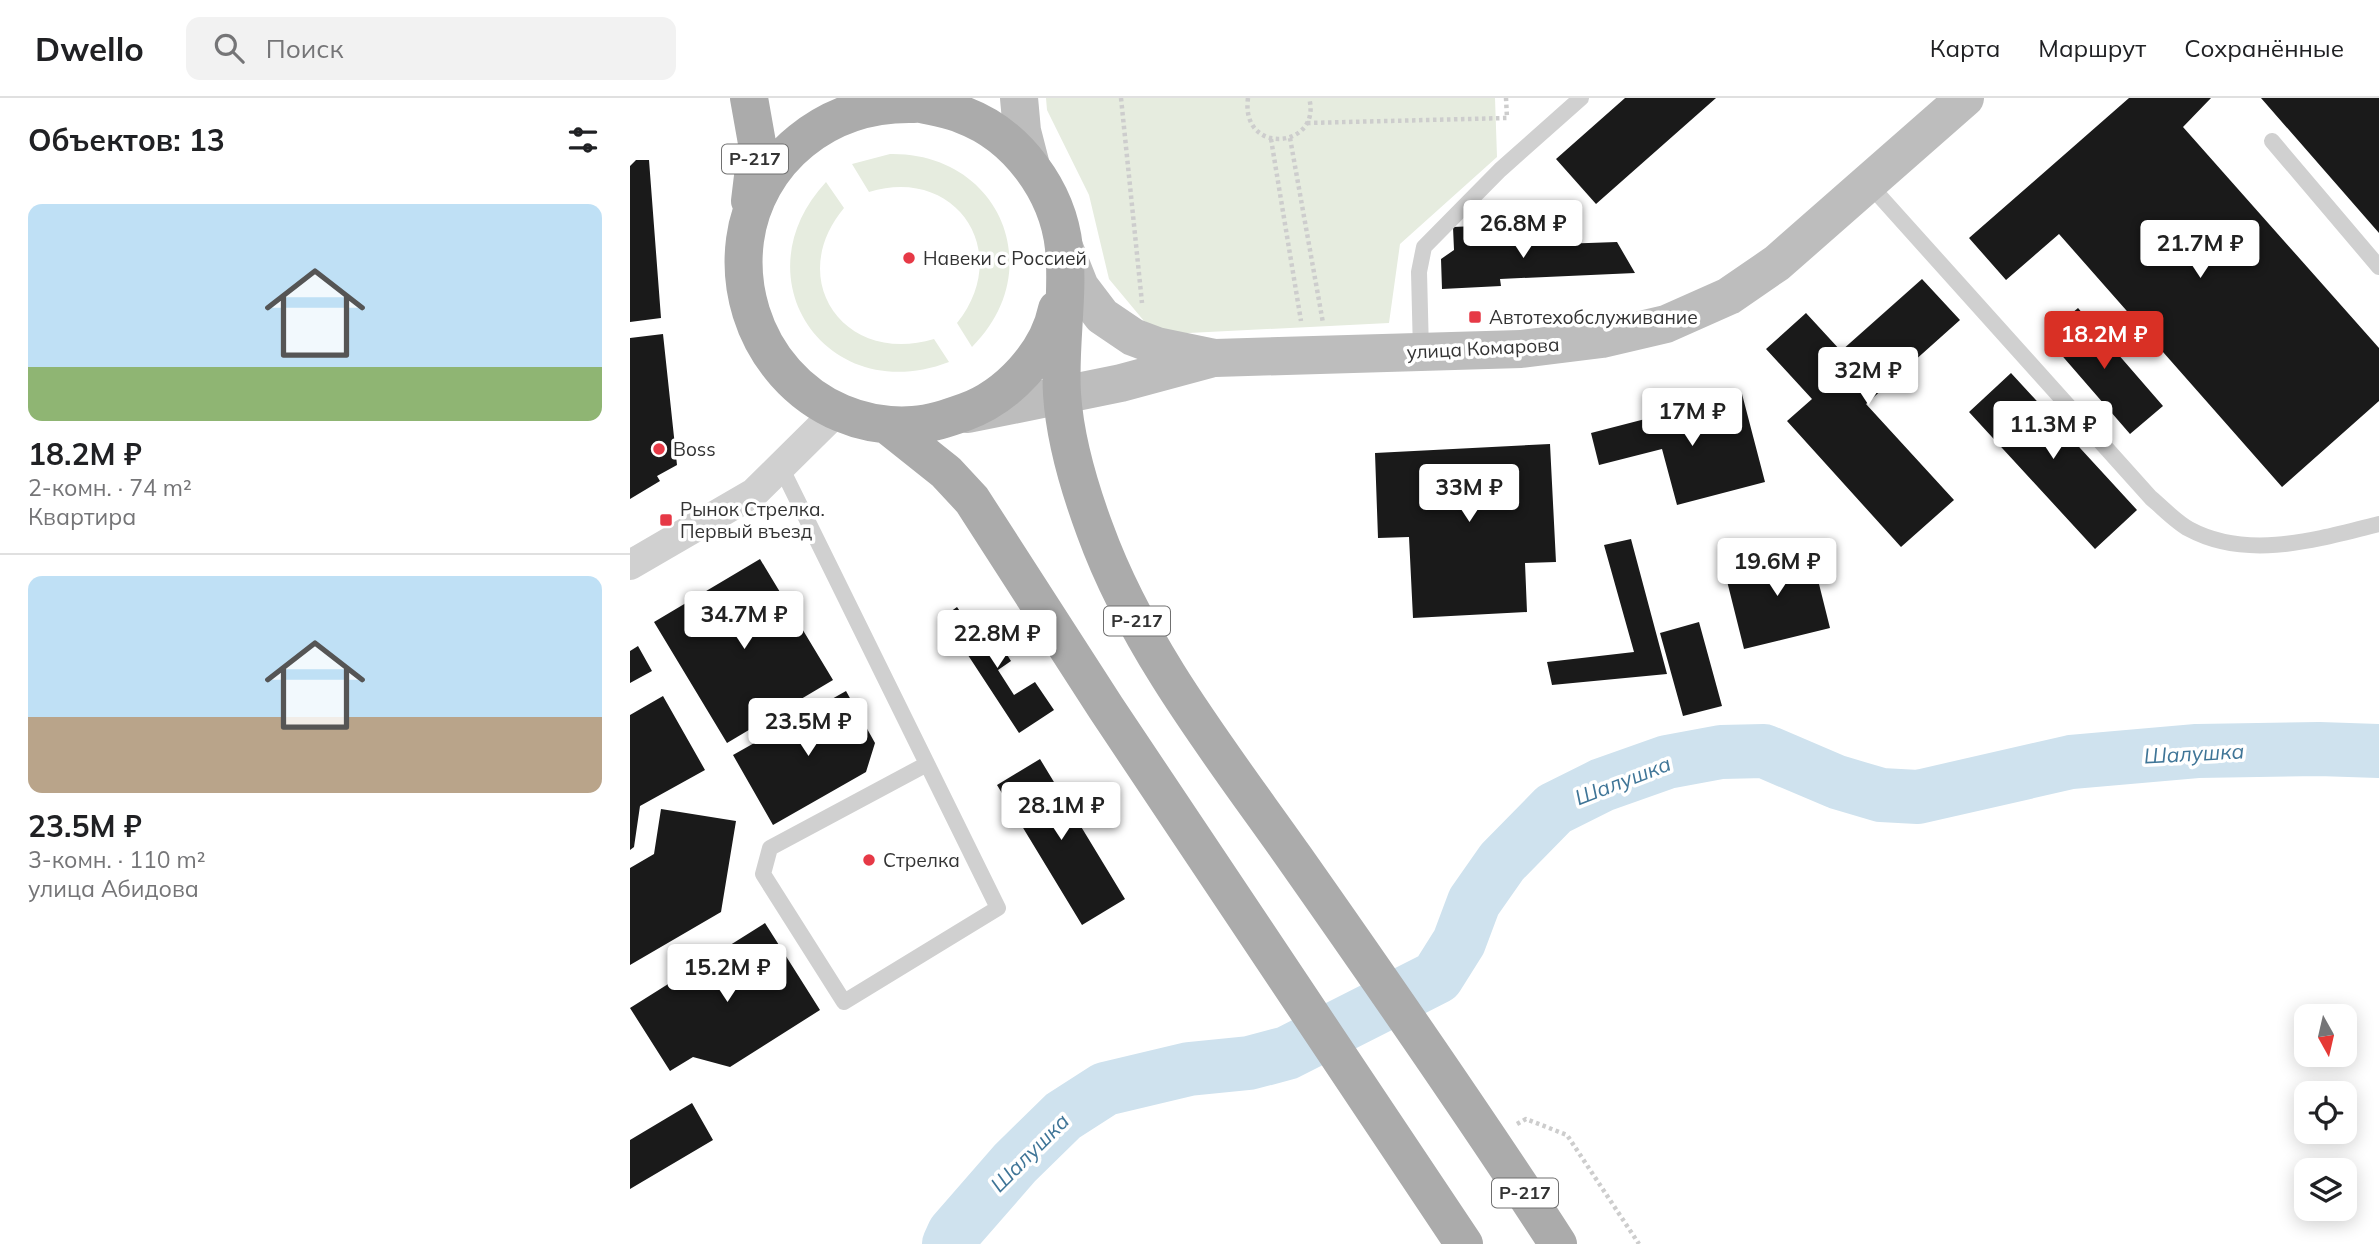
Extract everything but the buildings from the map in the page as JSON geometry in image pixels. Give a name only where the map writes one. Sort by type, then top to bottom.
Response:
[{"type":"main road","name":"Р-217","points":[[749,98],[757,143],[742,266],[748,311],[768,352],[798,387],[837,411],[887,425],[946,472],[972,500],[1464,1244]]},
{"type":"main road","points":[[818,128],[847,98]]},
{"type":"main road","points":[[1019,98],[1022,131],[1031,166]]},
{"type":"main road","name":"улица Комарова","points":[[1215,358],[1521,349],[1602,339],[1666,324],[1729,296],[1777,263],[1965,98]]},
{"type":"main road","name":"Р-217","points":[[748,220],[763,184],[787,152],[818,128],[842,115],[868,107],[906,101],[964,115],[1001,136],[1031,166],[1047,191],[1058,219],[1064,263],[1055,318],[1037,354],[1010,385],[977,408],[938,422]]},
{"type":"main road","points":[[1064,263],[1102,316],[1133,337],[1157,346],[1215,358]]},
{"type":"main road","points":[[1062,394],[1064,263]]},
{"type":"main road","points":[[887,425],[938,422],[1121,383],[1215,358]]},
{"type":"main road","name":"Р-217","points":[[1062,394],[1069,438],[1085,499],[1122,592],[1177,686],[1269,822],[1502,1135],[1558,1244]]},
{"type":"street","points":[[630,565],[754,493],[837,411]]},
{"type":"lane","points":[[1421,352],[1419,272],[1424,247],[1500,170],[1581,98]]},
{"type":"lane","points":[[2272,142],[2379,267]]},
{"type":"lane","points":[[1868,183],[2151,498],[2189,529],[2237,546],[2306,542],[2379,524]]},
{"type":"lane","points":[[781,467],[998,908],[844,1002],[763,874],[770,848],[927,764]]},
{"type":"path","points":[[1121,98],[1142,309]]},
{"type":"path","points":[[1248,98],[1248,119],[1262,135],[1271,139],[1290,138],[1301,131],[1311,112],[1309,98]]},
{"type":"path","points":[[1307,123],[1507,118],[1506,98]]},
{"type":"path","points":[[1290,138],[1324,325],[1312,326]]},
{"type":"path","points":[[1271,139],[1302,327]]},
{"type":"path","points":[[1502,1135],[1526,1119],[1567,1135],[1639,1244]]},
{"type":"shaded area","points":[[1046,98],[1495,98],[1497,157],[1400,244],[1389,323],[1169,334],[1144,321],[1109,279],[1089,195],[1047,110]]},
{"type":"shaded area","points":[[890,154],[928,159],[960,172],[984,194],[1001,220],[1009,251],[1007,284],[995,316],[972,347],[957,323],[973,296],[980,269],[977,243],[967,221],[950,203],[927,191],[900,187],[869,192],[852,164]]},
{"type":"shaded area","points":[[826,182],[844,208],[827,235],[820,263],[823,288],[833,311],[851,328],[874,340],[902,344],[934,339],[949,362],[905,372],[866,367],[833,351],[808,326],[794,294],[791,257],[801,219]]},
{"type":"waterway","name":"Шалушка","points":[[949,1244],[954,1233],[1015,1163],[1063,1116],[1105,1089],[1189,1069],[1249,1063],[1287,1053],[1437,977],[1459,942],[1474,902],[1502,862],[1554,809],[1602,785],[1667,762],[1721,752],[1764,751],[1837,782],[1881,795],[1918,797],[2071,762],[2197,751],[2379,751]]},
{"type":"place","name":"Навеки с Россией","points":[[909,258]]},
{"type":"place","name":"Автотехобслуживание","points":[[1475,317]]},
{"type":"place","name":"Boss","points":[[659,449]]},
{"type":"place","name":"Рынок Стрелка. Первый въезд","points":[[666,520]]},
{"type":"place","name":"Стрелка","points":[[869,860]]}]
